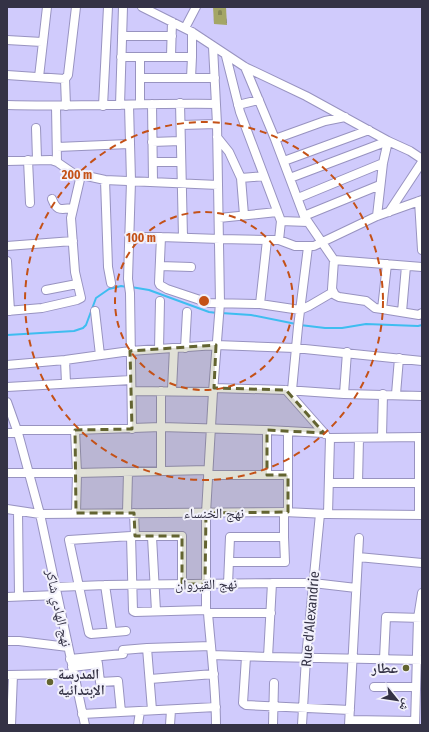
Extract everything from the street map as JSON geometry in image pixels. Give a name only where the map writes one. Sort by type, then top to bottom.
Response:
[{"type":"street","points":[[39,77],[47,7]]},
{"type":"street","points":[[66,106],[65,79],[68,75],[76,7]]},
{"type":"street","points":[[103,106],[108,7]]},
{"type":"street","points":[[120,105],[123,7]]},
{"type":"street","points":[[142,7],[189,30],[226,56],[246,67],[306,96],[388,141],[410,151],[422,161],[389,212]]},
{"type":"street","points":[[191,78],[192,57],[189,30],[196,7]]},
{"type":"street","points":[[171,56],[172,22]]},
{"type":"street","points":[[122,36],[172,36]]},
{"type":"street","points":[[7,40],[42,42]]},
{"type":"street","points":[[213,47],[220,239],[220,305],[208,473],[205,584],[214,674],[216,725]]},
{"type":"street","points":[[226,56],[238,104],[281,221],[279,240]]},
{"type":"street","points":[[121,57],[192,57]]},
{"type":"street","points":[[140,57],[140,104]]},
{"type":"street","points":[[246,67],[306,219],[334,260],[333,292],[339,297],[366,301],[375,308],[382,310],[419,315],[422,313]]},
{"type":"street","points":[[7,75],[65,79]]},
{"type":"street","points":[[140,78],[215,78]]},
{"type":"street","points":[[238,104],[258,100]]},
{"type":"street","points":[[7,105],[56,107],[180,103],[216,104]]},
{"type":"street","points":[[180,103],[183,237]]},
{"type":"street","points":[[152,104],[153,182]]},
{"type":"street","points":[[129,105],[131,182],[129,286],[132,429]]},
{"type":"street","points":[[56,107],[57,162]]},
{"type":"street","points":[[275,139],[325,121],[345,117]]},
{"type":"street","points":[[181,125],[216,124]]},
{"type":"street","points":[[36,128],[37,159]]},
{"type":"street","points":[[284,161],[369,130]]},
{"type":"street","points":[[217,137],[229,152],[241,178],[244,215]]},
{"type":"street","points":[[152,142],[180,141]]},
{"type":"street","points":[[377,216],[380,185],[388,141]]},
{"type":"street","points":[[290,178],[388,141]]},
{"type":"street","points":[[57,147],[129,144]]},
{"type":"street","points":[[410,151],[422,152]]},
{"type":"street","points":[[7,161],[37,159],[51,160],[57,162],[72,172],[105,180],[218,185]]},
{"type":"street","points":[[28,160],[30,202]]},
{"type":"street","points":[[153,162],[181,162]]},
{"type":"street","points":[[298,198],[384,163]]},
{"type":"street","points":[[7,261],[9,311],[42,308],[80,299],[81,296],[77,284],[71,223],[81,175]]},
{"type":"street","points":[[241,178],[264,176]]},
{"type":"street","points":[[105,180],[108,267],[111,283]]},
{"type":"street","points":[[281,221],[306,219],[380,185]]},
{"type":"street","points":[[52,200],[55,207],[58,209],[73,208]]},
{"type":"street","points":[[130,237],[161,236],[279,240],[296,246],[308,247],[322,243],[377,216],[420,200],[422,250]]},
{"type":"street","points":[[219,218],[277,212]]},
{"type":"street","points":[[161,236],[159,283],[163,288],[209,303],[220,305],[260,304],[300,313]]},
{"type":"street","points":[[260,304],[267,240]]},
{"type":"street","points":[[7,246],[73,241]]},
{"type":"street","points":[[308,247],[289,390],[327,435]]},
{"type":"street","points":[[334,260],[422,267]]},
{"type":"street","points":[[382,310],[386,264]]},
{"type":"street","points":[[160,266],[191,267]]},
{"type":"street","points":[[402,312],[406,266]]},
{"type":"street","points":[[46,290],[77,284]]},
{"type":"street","points":[[300,313],[333,292]]},
{"type":"street","points":[[159,349],[160,301]]},
{"type":"street","points":[[95,311],[100,355]]},
{"type":"street","points":[[185,348],[187,312]]},
{"type":"street","points":[[7,365],[65,360],[130,351],[216,345],[295,348],[347,352],[422,361]]},
{"type":"street","points":[[172,390],[174,348]]},
{"type":"street","points":[[344,394],[347,352]]},
{"type":"street","points":[[396,394],[399,358]]},
{"type":"street","points":[[65,360],[66,383]]},
{"type":"street","points":[[7,387],[131,380]]},
{"type":"street","points":[[132,391],[289,390],[344,394],[396,394],[422,396]]},
{"type":"street","points":[[161,391],[161,472]]},
{"type":"street","points":[[382,437],[383,394]]},
{"type":"street","name":"نهج الهادي شاكر","points":[[7,402],[17,431],[40,514],[85,725]]},
{"type":"street","points":[[7,433],[17,431],[161,427],[288,431],[359,438],[420,437],[420,515]]},
{"type":"street","points":[[75,430],[77,473],[76,513]]},
{"type":"street","points":[[267,430],[267,475]]},
{"type":"street","points":[[229,562],[285,562],[284,537],[288,475],[288,431]]},
{"type":"street","name":"Rue d'Alexandrie","points":[[302,725],[313,583],[329,483],[327,435]]},
{"type":"street","points":[[358,483],[359,438]]},
{"type":"street","points":[[128,472],[133,536],[133,611],[271,613]]},
{"type":"street","points":[[7,473],[161,472],[288,475]]},
{"type":"street","points":[[329,483],[420,483]]},
{"type":"street","name":"نهج الخنساء","points":[[7,509],[40,514],[286,512],[420,515]]},
{"type":"street","points":[[18,511],[19,596]]},
{"type":"street","points":[[126,631],[88,633],[69,540],[133,536],[182,536],[182,584]]},
{"type":"street","points":[[152,537],[156,612]]},
{"type":"street","points":[[228,584],[230,537],[284,537]]},
{"type":"street","points":[[359,538],[349,723],[415,723],[419,696],[416,687],[419,660],[422,593]]},
{"type":"street","points":[[358,557],[422,563]]},
{"type":"street","points":[[268,658],[272,583]]},
{"type":"street","name":"نهج القيروان","points":[[7,597],[56,591],[79,586],[105,585],[313,583],[356,588]]},
{"type":"street","points":[[105,585],[112,632]]},
{"type":"street","points":[[384,659],[386,616],[420,618]]},
{"type":"street","points":[[7,641],[68,647]]},
{"type":"street","points":[[10,719],[10,675],[72,666],[123,654],[123,650],[211,646]]},
{"type":"street","points":[[147,648],[152,710]]},
{"type":"street","points":[[212,655],[268,658],[419,660]]},
{"type":"street","points":[[246,657],[244,704],[248,706],[350,710]]},
{"type":"street","points":[[97,660],[100,682],[118,681],[121,712]]},
{"type":"street","points":[[150,679],[214,674]]},
{"type":"street","points":[[273,725],[274,683]]},
{"type":"street","points":[[374,687],[416,687]]},
{"type":"street","points":[[82,714],[216,707]]},
{"type":"street","points":[[170,725],[171,710]]},
{"type":"street","points":[[138,725],[140,711]]},
{"type":"highlighted area","points":[[216,345],[214,388],[286,390],[324,433],[267,430],[267,475],[288,475],[288,512],[206,513],[205,584],[182,584],[182,536],[135,536],[134,513],[76,513],[75,430],[132,429],[130,351]]},
{"type":"green space","points":[[213,7],[226,7],[227,25],[214,24]]},
{"type":"waterway","points":[[7,335],[74,331],[83,328],[86,325],[96,298],[109,289],[121,286],[127,287]]},
{"type":"waterway","points":[[131,287],[149,290],[209,312],[217,313]]},
{"type":"waterway","points":[[221,313],[251,315],[296,324]]},
{"type":"waterway","points":[[300,325],[325,328],[342,328],[366,324],[422,325]]},
{"type":"place","name":"عطار","points":[[406,668]]},
{"type":"place","name":"المدرسة الإبتدائية","points":[[50,682]]}]
